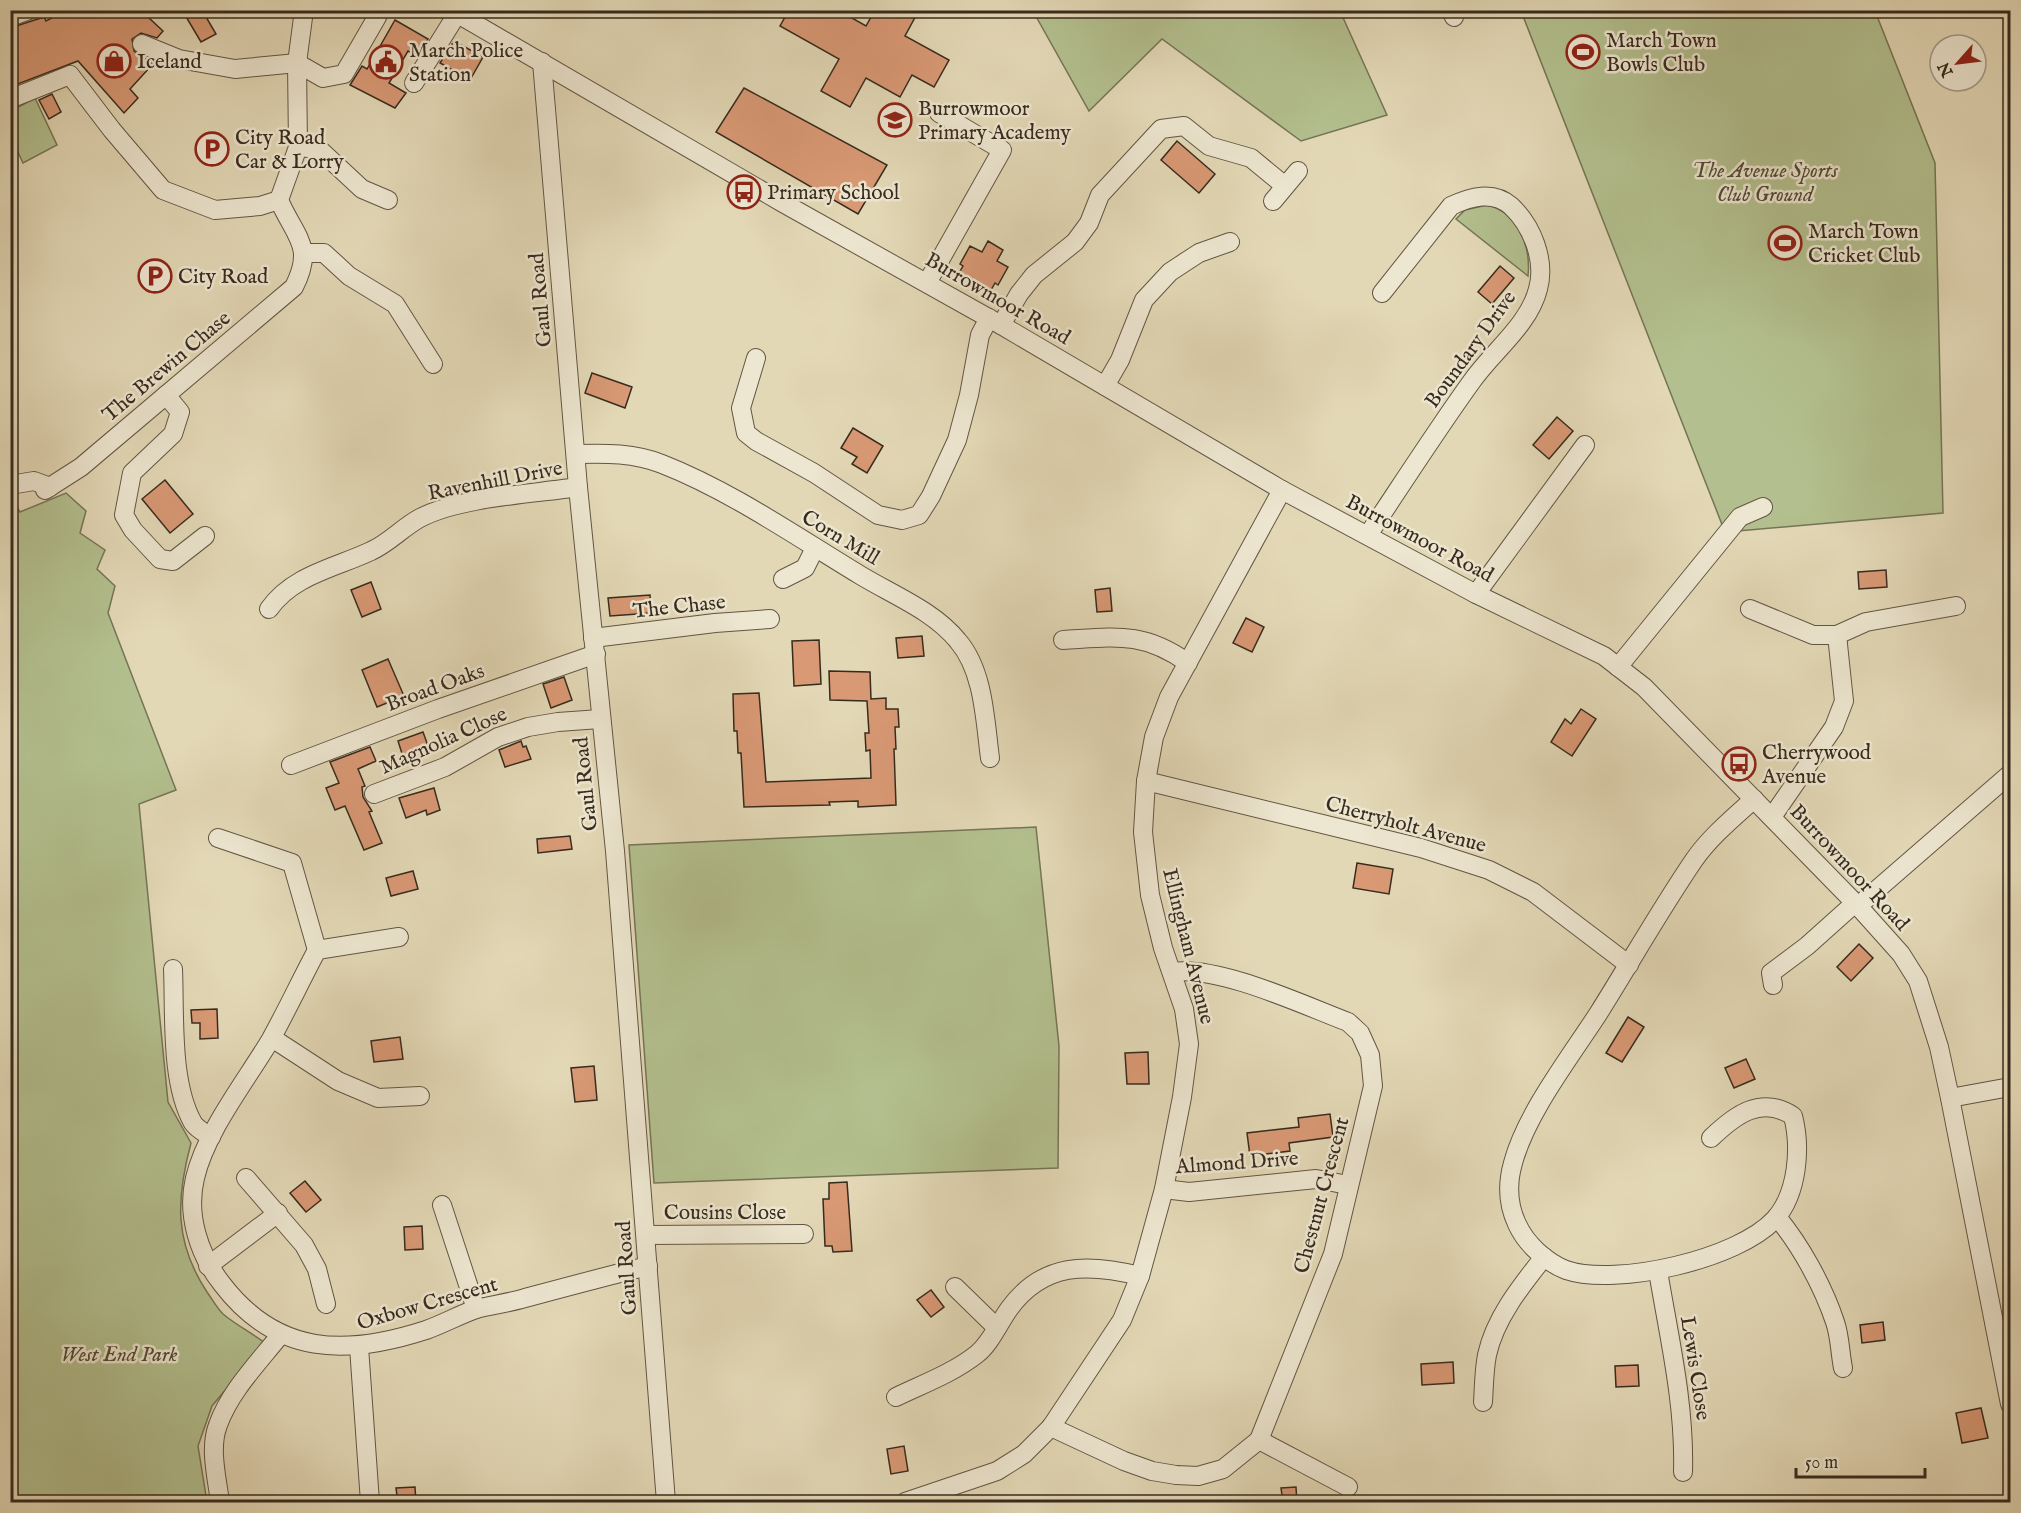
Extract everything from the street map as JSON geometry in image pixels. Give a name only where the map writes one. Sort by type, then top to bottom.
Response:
[{"type":"street","points":[[10,17],[29,10]]},
{"type":"street","points":[[304,10],[297,63],[298,147],[279,200],[288,220],[301,237],[305,253],[324,253],[349,276],[395,304],[434,364]]},
{"type":"street","points":[[414,83],[454,12]]},
{"type":"street","name":"Burrowmoor Road","points":[[454,12],[783,203],[995,321],[1282,490],[1476,594],[1604,656],[1644,687],[1856,904],[1901,954],[1918,981],[1939,1047],[2010,1404]]},
{"type":"street","points":[[142,44],[179,59],[235,69],[297,63],[323,78],[344,74],[377,17]]},
{"type":"street","name":"Gaul Road","points":[[542,62],[578,487],[615,850],[666,1503]]},
{"type":"street","points":[[10,99],[70,75],[112,130],[163,189],[215,210],[261,206],[279,200]]},
{"type":"street","points":[[927,283],[1002,150],[939,113]]},
{"type":"street","points":[[756,358],[741,408],[746,433],[814,472],[878,515],[902,520],[919,515],[931,496],[957,440],[969,395],[980,335],[1034,275],[1075,242],[1089,223],[1100,195],[1161,129],[1184,126],[1209,147],[1251,158],[1285,186]]},
{"type":"street","points":[[298,147],[319,148],[362,189],[388,200]]},
{"type":"street","points":[[1273,201],[1298,171]]},
{"type":"street","name":"Boundary Drive","points":[[1368,535],[1473,379],[1526,316],[1538,289],[1538,252],[1519,214],[1505,201],[1482,195],[1466,199],[1452,206],[1382,293]]},
{"type":"street","points":[[1105,386],[1120,360],[1144,300],[1170,272],[1199,253],[1230,242]]},
{"type":"street","name":"The Brewin Chase","points":[[10,486],[34,481],[47,488],[81,467],[294,287],[303,269],[305,253]]},
{"type":"street","points":[[166,395],[180,412],[173,434],[132,473],[124,515],[133,530],[160,559],[173,561],[205,536]]},
{"type":"street","points":[[1476,594],[1585,446]]},
{"type":"street","name":"Corn Mill","points":[[577,454],[602,453],[632,456],[662,464],[740,504],[945,627],[959,642],[968,657],[982,699],[990,758]]},
{"type":"street","name":"Ravenhill Drive","points":[[269,609],[280,593],[311,575],[373,550],[420,518],[462,505],[578,487]]},
{"type":"street","name":"Ellingham Avenue","points":[[905,1503],[997,1471],[1024,1454],[1051,1427],[1122,1320],[1140,1276],[1164,1189],[1182,1097],[1189,1044],[1184,1009],[1149,895],[1143,832],[1146,781],[1154,737],[1169,698],[1282,490]]},
{"type":"street","points":[[1618,667],[1740,517],[1763,507]]},
{"type":"street","points":[[783,579],[805,568],[815,548]]},
{"type":"street","points":[[1750,609],[1813,635],[1837,635],[1866,622],[1956,606]]},
{"type":"street","name":"The Chase","points":[[595,646],[715,623],[770,620]]},
{"type":"street","points":[[1772,817],[1834,727],[1844,701],[1837,635]]},
{"type":"street","points":[[1063,640],[1131,637],[1166,647],[1188,663]]},
{"type":"street","name":"Broad Oaks","points":[[291,765],[595,646]]},
{"type":"street","name":"Magnolia Close","points":[[374,794],[445,767],[498,737],[558,722],[600,719]]},
{"type":"street","points":[[1773,985],[1771,973],[1807,946],[2010,774]]},
{"type":"street","name":"Cherryholt Avenue","points":[[1146,781],[1421,848],[1489,870],[1533,892],[1629,965]]},
{"type":"street","points":[[1711,1138],[1729,1121],[1754,1108],[1779,1107],[1793,1116],[1797,1132],[1792,1188],[1777,1217],[1767,1226],[1724,1250],[1658,1271],[1600,1275],[1580,1273],[1564,1269],[1544,1257],[1528,1242],[1511,1210],[1509,1188],[1513,1162],[1536,1110],[1695,859],[1754,799]]},
{"type":"street","points":[[218,838],[292,863],[317,950],[399,937]]},
{"type":"street","name":"Oxbow Crescent","points":[[317,950],[272,1038],[211,1137],[195,1178],[193,1202],[196,1236],[208,1266],[234,1301],[255,1319],[281,1334],[338,1348],[358,1347],[426,1330],[476,1310],[648,1266]]},
{"type":"street","points":[[173,969],[178,1071],[183,1100],[194,1125],[211,1137]]},
{"type":"street","name":"Chestnut Crescent","points":[[1172,972],[1202,970],[1348,1022],[1359,1033],[1370,1055],[1373,1086],[1333,1254],[1259,1440]]},
{"type":"street","points":[[272,1038],[338,1081],[378,1098],[420,1095]]},
{"type":"street","points":[[1950,1098],[2010,1087]]},
{"type":"street","name":"Oxbow Crescent","points":[[246,1178],[304,1245],[317,1269],[326,1304]]},
{"type":"street","name":"Almond Drive","points":[[1164,1189],[1189,1192],[1316,1179],[1348,1185]]},
{"type":"street","points":[[442,1204],[476,1310]]},
{"type":"street","points":[[208,1266],[278,1213]]},
{"type":"street","points":[[1777,1217],[1787,1229],[1824,1296],[1836,1324],[1843,1368]]},
{"type":"street","name":"Cousins Close","points":[[646,1235],[804,1234]]},
{"type":"street","points":[[1483,1402],[1487,1354],[1501,1318],[1523,1283],[1544,1257]]},
{"type":"street","points":[[896,1397],[956,1369],[979,1352],[1020,1293],[1056,1271],[1084,1267],[1115,1269],[1140,1276]]},
{"type":"street","name":"Lewis Close","points":[[1658,1271],[1679,1395],[1684,1440],[1683,1472]]},
{"type":"street","points":[[955,1287],[996,1327]]},
{"type":"street","points":[[220,1503],[214,1462],[217,1426],[230,1401],[281,1334]]},
{"type":"street","points":[[358,1347],[370,1503]]},
{"type":"street","points":[[1051,1427],[1124,1461],[1152,1471],[1176,1475],[1198,1476],[1223,1468],[1259,1440],[1348,1487]]},
{"type":"green space","points":[[1033,11],[1340,11],[1387,115],[1301,141],[1162,39],[1089,111]]},
{"type":"green space","name":"The Avenue Sports Club Ground","points":[[1521,11],[1875,11],[1935,163],[1943,513],[1738,531],[1723,527]]},
{"type":"green space","points":[[35,98],[57,145],[23,163],[11,137],[11,111]]},
{"type":"green space","points":[[1487,205],[1507,215],[1520,232],[1527,253],[1528,276],[1456,219],[1465,210]]},
{"type":"green space","name":"West End Park","points":[[66,493],[86,511],[80,533],[105,550],[97,569],[115,586],[108,613],[176,790],[139,804],[168,1102],[191,1143],[181,1202],[183,1238],[196,1274],[219,1309],[228,1318],[265,1343],[212,1406],[198,1446],[207,1502],[11,1502],[11,497],[20,512]]},
{"type":"green space","points":[[1036,827],[1059,1046],[1058,1168],[654,1183],[629,845]]},
{"type":"building","points":[[67,10],[146,10],[148,17],[163,31],[157,38],[141,33],[132,39],[134,51],[153,64],[130,89],[138,98],[124,113],[78,61],[10,87],[10,28],[44,17],[46,21]]},
{"type":"building","points":[[182,10],[202,10],[216,34],[201,42]]},
{"type":"building","points":[[789,10],[838,10],[866,26],[875,10],[919,10],[905,36],[949,60],[934,87],[912,75],[900,97],[866,78],[850,107],[821,91],[839,59],[780,26]]},
{"type":"building","name":"March Police Station","points":[[395,20],[428,39],[417,56],[408,51],[389,83],[406,93],[395,108],[350,85],[362,66],[367,69]]},
{"type":"building","points":[[454,41],[483,57],[470,80],[440,63]]},
{"type":"building","points":[[744,88],[887,165],[858,214],[716,132]]},
{"type":"building","points":[[52,94],[61,112],[49,119],[39,100]]},
{"type":"building","points":[[1177,141],[1215,174],[1199,193],[1161,160]]},
{"type":"building","points":[[988,241],[1003,250],[997,261],[1008,267],[998,285],[995,283],[991,290],[959,273],[963,266],[960,264],[970,246],[982,252]]},
{"type":"building","points":[[1500,266],[1514,278],[1492,304],[1478,292]]},
{"type":"building","points":[[592,373],[632,387],[625,408],[585,393]]},
{"type":"building","points":[[1557,417],[1573,431],[1549,459],[1533,445]]},
{"type":"building","points":[[853,428],[883,446],[867,473],[852,464],[857,457],[841,448]]},
{"type":"building","points":[[165,480],[193,514],[170,533],[142,499]]},
{"type":"building","points":[[1886,570],[1887,587],[1859,589],[1858,572]]},
{"type":"building","points":[[371,582],[381,609],[362,617],[351,590]]},
{"type":"building","points":[[1110,588],[1112,611],[1097,612],[1095,590]]},
{"type":"building","points":[[650,595],[651,613],[610,616],[608,598]]},
{"type":"building","points":[[1246,618],[1264,627],[1252,652],[1233,643]]},
{"type":"building","points":[[922,636],[924,656],[898,658],[896,638]]},
{"type":"building","points":[[819,640],[821,684],[794,686],[792,641]]},
{"type":"building","points":[[388,659],[404,696],[377,707],[362,670]]},
{"type":"building","points":[[829,671],[870,672],[871,699],[886,698],[886,709],[898,709],[899,727],[895,727],[896,749],[894,749],[896,805],[858,807],[858,801],[829,802],[830,805],[744,807],[741,753],[738,753],[737,731],[734,731],[733,694],[759,693],[766,782],[871,778],[870,750],[866,751],[865,733],[869,733],[867,701],[830,700]]},
{"type":"building","points":[[564,677],[572,700],[551,708],[543,684]]},
{"type":"building","points":[[1581,709],[1596,719],[1572,756],[1551,742],[1565,719],[1571,724]]},
{"type":"building","points":[[423,732],[431,754],[405,763],[398,741]]},
{"type":"building","points":[[521,741],[523,747],[526,746],[531,759],[505,767],[499,750]]},
{"type":"building","points":[[370,747],[376,761],[358,769],[365,786],[362,787],[363,797],[372,811],[369,812],[382,843],[364,850],[345,806],[335,810],[326,788],[339,783],[330,762]]},
{"type":"building","points":[[434,788],[440,810],[427,815],[426,810],[406,818],[399,798]]},
{"type":"building","points":[[570,836],[572,849],[538,853],[537,839]]},
{"type":"building","points":[[1357,863],[1393,869],[1389,894],[1353,888]]},
{"type":"building","points":[[413,871],[418,889],[391,896],[386,878]]},
{"type":"building","points":[[1859,944],[1873,958],[1851,981],[1837,967]]},
{"type":"building","points":[[217,1009],[218,1038],[200,1039],[200,1023],[192,1023],[191,1010]]},
{"type":"building","points":[[1628,1017],[1644,1027],[1622,1062],[1606,1053]]},
{"type":"building","points":[[400,1037],[403,1059],[374,1062],[371,1041]]},
{"type":"building","points":[[1148,1052],[1149,1084],[1127,1084],[1125,1053]]},
{"type":"building","points":[[1746,1059],[1755,1079],[1734,1088],[1725,1068]]},
{"type":"building","points":[[594,1066],[597,1100],[575,1102],[571,1068]]},
{"type":"building","points":[[1330,1114],[1333,1137],[1289,1143],[1290,1151],[1250,1156],[1247,1133],[1299,1127],[1298,1118]]},
{"type":"building","points":[[305,1181],[321,1200],[306,1212],[290,1193]]},
{"type":"building","points":[[847,1182],[852,1251],[833,1252],[832,1246],[825,1246],[823,1199],[829,1199],[829,1183]]},
{"type":"building","points":[[422,1226],[423,1249],[405,1250],[404,1227]]},
{"type":"building","points":[[931,1290],[944,1307],[931,1317],[917,1300]]},
{"type":"building","points":[[1883,1322],[1885,1340],[1862,1343],[1860,1325]]},
{"type":"building","points":[[1453,1362],[1454,1383],[1422,1385],[1421,1364]]},
{"type":"building","points":[[1638,1365],[1639,1386],[1616,1387],[1615,1366]]},
{"type":"building","points":[[1981,1408],[1988,1438],[1962,1443],[1956,1413]]},
{"type":"building","points":[[904,1446],[908,1471],[891,1474],[887,1449]]},
{"type":"building","points":[[415,1487],[416,1503],[398,1503],[396,1488]]},
{"type":"building","points":[[1296,1487],[1297,1503],[1283,1503],[1281,1488]]},
{"type":"place","name":"March Town Bowls Club","points":[[1583,52]]},
{"type":"place","name":"Iceland","points":[[114,61]]},
{"type":"place","name":"March Police Station","points":[[386,62]]},
{"type":"place","name":"Burrowmoor Primary Academy","points":[[895,120]]},
{"type":"place","name":"City Road Car & Lorry","points":[[212,149]]},
{"type":"place","name":"Primary School","points":[[744,192]]},
{"type":"place","name":"March Town Cricket Club","points":[[1785,243]]},
{"type":"place","name":"City Road","points":[[155,276]]},
{"type":"place","name":"Cherrywood Avenue","points":[[1739,764]]}]
